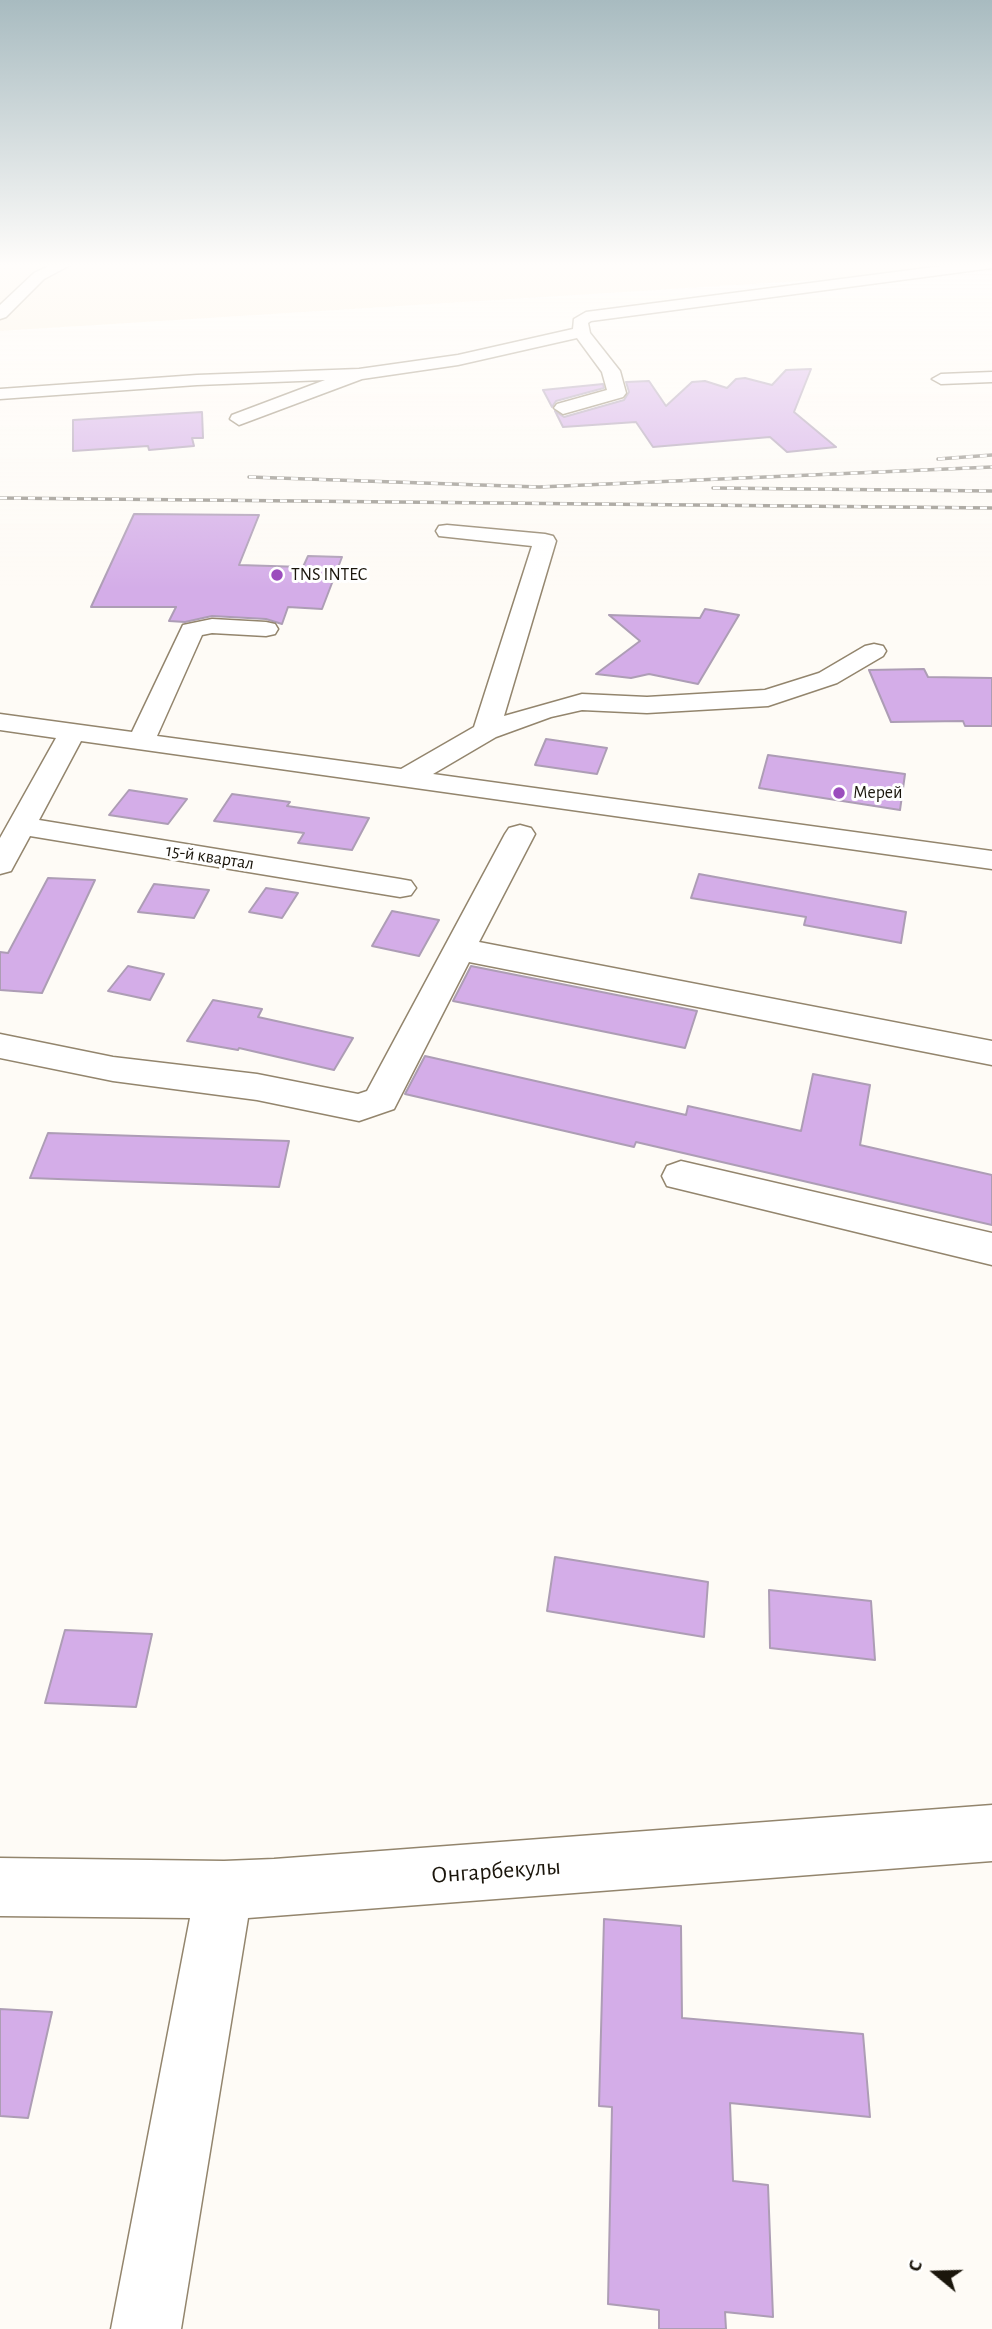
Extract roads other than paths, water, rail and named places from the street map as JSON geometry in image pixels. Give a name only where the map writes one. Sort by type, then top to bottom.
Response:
[{"type":"street","points":[[0,394],[197,380],[375,372]]},
{"type":"street","points":[[563,408],[617,393],[611,372]]},
{"type":"street","points":[[239,419],[359,374]]},
{"type":"street","points":[[941,379],[992,377]]},
{"type":"street","points":[[447,531],[545,541],[486,731]]},
{"type":"street","points":[[141,742],[192,630],[212,626],[266,629]]},
{"type":"street","points":[[404,779],[486,731],[543,711],[582,702],[647,705],[768,698],[828,678],[874,651]]},
{"type":"street","points":[[0,722],[992,860]]},
{"type":"street","points":[[0,865],[72,733]]},
{"type":"street","name":"15-й квартал","points":[[21,826],[400,888]]},
{"type":"street","points":[[0,1046],[113,1069],[257,1087],[359,1108],[381,1100],[520,834]]},
{"type":"street","points":[[458,951],[481,951],[992,1053]]},
{"type":"street","points":[[681,1176],[992,1249]]},
{"type":"street","name":"Онгарбекулы","points":[[0,1887],[224,1890],[992,1833]]},
{"type":"street","points":[[146,2329],[224,1890]]},
{"type":"railway","points":[[938,459],[992,455]]},
{"type":"railway","points":[[249,477],[539,487],[992,467]]},
{"type":"railway","points":[[713,488],[992,491]]},
{"type":"railway","points":[[0,498],[992,508]]},
{"type":"place","name":"TNS INTEC","points":[[277,575]]},
{"type":"place","name":"Мерей","points":[[839,793]]}]
